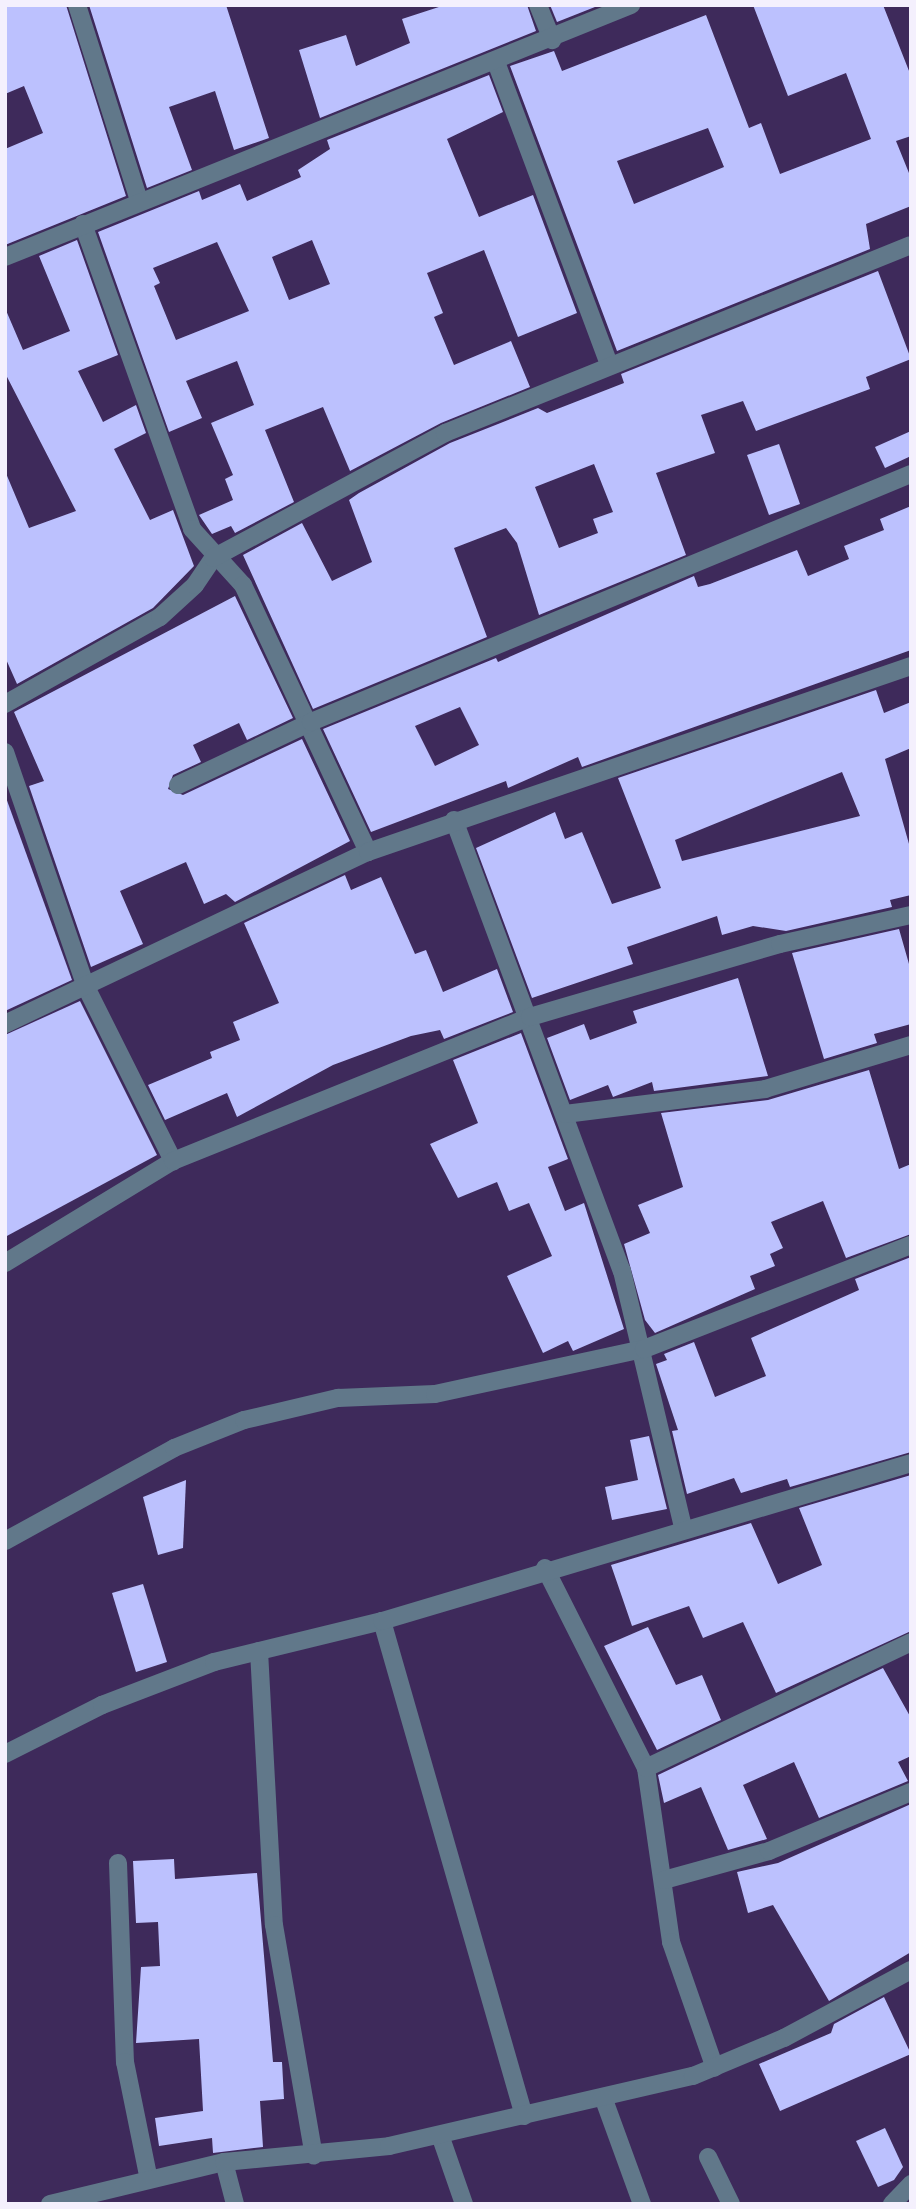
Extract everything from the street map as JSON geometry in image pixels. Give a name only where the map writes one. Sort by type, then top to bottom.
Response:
[{"type":"street","points":[[76,5],[139,201]]},
{"type":"street","points":[[538,5],[552,40]]},
{"type":"street","points":[[5,257],[139,201],[552,40],[631,5]]},
{"type":"street","points":[[496,62],[608,362]]},
{"type":"street","points":[[83,225],[176,492],[213,558],[243,585],[311,722],[368,852]]},
{"type":"street","points":[[5,704],[160,617],[195,586],[213,558],[445,433],[608,362],[911,245]]},
{"type":"street","points":[[178,785],[311,722],[911,474]]},
{"type":"street","points":[[5,1024],[368,852],[454,820],[911,666]]},
{"type":"street","points":[[7,763],[86,987],[173,1161]]},
{"type":"street","points":[[454,820],[565,1114],[644,1349],[682,1528]]},
{"type":"street","points":[[5,1263],[173,1161],[530,1017],[780,944],[911,915]]},
{"type":"street","points":[[565,1114],[765,1089],[911,1045]]},
{"type":"street","points":[[5,1541],[162,1454],[244,1420],[338,1398],[448,1392],[644,1349],[911,1245]]},
{"type":"street","points":[[5,1754],[102,1705],[259,1650],[382,1621],[545,1568],[911,1463]]},
{"type":"street","points":[[545,1568],[646,1768],[671,1942],[715,2068]]},
{"type":"street","points":[[382,1621],[524,2116]]},
{"type":"street","points":[[646,1768],[911,1642]]},
{"type":"street","points":[[259,1650],[274,1924],[314,2156]]},
{"type":"street","points":[[664,1880],[769,1851],[911,1792]]},
{"type":"street","points":[[118,1863],[125,2062],[148,2175]]},
{"type":"street","points":[[50,2204],[148,2175],[224,2162],[314,2156],[440,2135],[715,2068],[911,1970]]},
{"type":"street","points":[[603,2097],[642,2204]]},
{"type":"street","points":[[440,2135],[464,2204]]},
{"type":"street","points":[[708,2157],[731,2204]]},
{"type":"street","points":[[224,2162],[235,2204]]},
{"type":"street","points":[[892,2204],[911,2184]]},
{"type":"building","points":[[5,5],[66,5],[126,196],[5,245],[5,149],[43,133],[24,86],[5,94]]},
{"type":"building","points":[[89,5],[226,5],[269,138],[234,150],[215,91],[169,107],[192,170],[147,188]]},
{"type":"building","points":[[445,5],[527,5],[536,31],[320,118],[299,50],[346,35],[356,66],[410,43],[402,19]]},
{"type":"building","points":[[550,5],[600,5],[557,22]]},
{"type":"building","points":[[753,5],[883,5],[911,76],[911,136],[896,141],[911,178],[911,206],[866,224],[870,249],[617,351],[510,66],[554,51],[562,71],[706,15],[749,128],[761,123],[780,174],[871,139],[846,73],[788,96]],"holes":[[[708,128],[724,167],[634,204],[617,161]]]},
{"type":"building","points":[[489,75],[503,112],[447,139],[479,217],[533,195],[577,313],[518,337],[484,250],[427,273],[443,313],[434,317],[454,365],[511,341],[530,387],[441,423],[350,471],[323,407],[265,430],[294,502],[235,533],[231,526],[212,534],[199,515],[233,500],[225,479],[233,475],[211,423],[254,405],[237,361],[186,381],[202,418],[169,432],[98,232],[199,191],[202,200],[240,184],[247,201],[301,177],[298,170],[330,149],[327,140]],"holes":[[[312,240],[330,284],[289,300],[272,257]],[[217,242],[249,311],[176,340],[154,286],[160,283],[153,268]]]},
{"type":"building","points":[[77,240],[118,355],[78,371],[103,422],[136,405],[146,433],[114,449],[150,520],[173,510],[194,566],[153,608],[17,684],[5,657],[5,471],[29,528],[76,511],[5,373],[5,308],[23,350],[70,331],[39,256]]},
{"type":"building","points":[[878,271],[911,359],[866,377],[870,389],[756,431],[743,401],[701,415],[715,453],[656,473],[686,555],[539,615],[517,543],[506,528],[454,548],[487,637],[313,709],[243,555],[302,523],[332,581],[372,562],[349,500],[450,443],[538,408],[547,413],[624,383],[621,374]],"holes":[[[594,464],[613,512],[593,519],[598,533],[559,548],[535,487]]]},
{"type":"building","points":[[911,431],[911,456],[885,468],[875,447]]},
{"type":"building","points":[[779,444],[800,504],[769,515],[747,455]]},
{"type":"building","points":[[911,506],[911,650],[582,767],[578,757],[508,788],[506,781],[371,832],[323,729],[496,658],[498,662],[694,576],[698,587],[710,584],[797,550],[808,576],[849,559],[844,546],[884,530],[880,519]],"holes":[[[460,707],[479,745],[435,766],[415,726]]]},
{"type":"building","points":[[235,596],[293,718],[247,740],[239,723],[193,745],[201,762],[173,775],[168,789],[183,795],[302,739],[350,841],[235,902],[226,894],[204,904],[186,862],[120,891],[143,944],[91,967],[29,786],[44,781],[14,712]]},
{"type":"building","points":[[876,690],[884,713],[911,702],[911,748],[885,759],[911,851],[911,895],[890,900],[892,907],[786,931],[753,926],[722,935],[717,916],[627,947],[633,964],[532,998],[476,848],[555,812],[565,839],[582,832],[612,904],[661,888],[618,778]],"holes":[[[842,772],[860,816],[682,861],[675,840]]]},
{"type":"building","points":[[5,795],[72,980],[5,1011]]},
{"type":"building","points":[[345,875],[351,890],[381,877],[415,954],[426,950],[443,992],[497,969],[513,1012],[444,1039],[440,1030],[411,1036],[333,1065],[237,1117],[227,1093],[165,1120],[148,1085],[212,1058],[210,1052],[240,1040],[233,1022],[279,1003],[244,923]]},
{"type":"building","points":[[899,929],[911,971],[911,1024],[874,1034],[877,1043],[824,1059],[792,953]]},
{"type":"building","points":[[738,978],[768,1076],[654,1091],[652,1082],[613,1097],[608,1085],[570,1100],[547,1038],[584,1024],[590,1040],[637,1023],[633,1011]]},
{"type":"building","points":[[80,1001],[157,1155],[5,1237],[5,1035]]},
{"type":"building","points":[[521,1033],[568,1159],[548,1167],[565,1211],[584,1203],[624,1329],[573,1351],[568,1341],[543,1353],[507,1276],[552,1256],[529,1203],[509,1211],[497,1182],[458,1198],[430,1144],[478,1123],[453,1060]]},
{"type":"building","points":[[869,1070],[899,1169],[911,1164],[911,1234],[846,1258],[823,1201],[771,1222],[783,1248],[770,1254],[775,1266],[750,1276],[755,1289],[655,1333],[645,1320],[624,1244],[650,1233],[638,1205],[683,1187],[661,1113],[768,1100]]},
{"type":"building","points":[[911,1257],[911,1452],[790,1487],[787,1479],[741,1493],[734,1478],[687,1494],[672,1431],[678,1430],[656,1364],[667,1360],[664,1354],[694,1342],[715,1397],[766,1376],[751,1338],[859,1290],[855,1279]]},
{"type":"building","points":[[649,1436],[667,1509],[612,1520],[605,1487],[638,1480],[630,1440]]},
{"type":"building","points":[[911,1475],[911,1631],[776,1693],[743,1622],[703,1638],[689,1606],[632,1626],[611,1565],[751,1523],[778,1584],[822,1565],[799,1508]]},
{"type":"building","points":[[186,1480],[183,1548],[158,1555],[143,1497]]},
{"type":"building","points":[[143,1584],[167,1662],[136,1672],[112,1593]]},
{"type":"building","points":[[648,1627],[676,1685],[702,1675],[721,1720],[657,1750],[604,1646]]},
{"type":"building","points":[[883,1668],[911,1718],[911,1756],[898,1762],[908,1781],[819,1818],[794,1762],[743,1785],[767,1839],[728,1850],[701,1787],[664,1803],[658,1775]]},
{"type":"building","points":[[911,1804],[911,1952],[829,2001],[773,1905],[748,1913],[737,1872],[778,1863]]},
{"type":"building","points":[[174,1859],[175,1879],[257,1873],[273,2062],[282,2062],[284,2099],[260,2101],[263,2147],[213,2153],[212,2138],[159,2146],[155,2118],[203,2111],[199,2039],[136,2043],[141,1967],[160,1966],[158,1922],[136,1923],[133,1861]]},
{"type":"building","points":[[884,1997],[911,2054],[780,2111],[759,2064],[831,2033],[834,2024]]},
{"type":"building","points":[[885,2128],[903,2167],[894,2180],[878,2187],[856,2141]]}]
